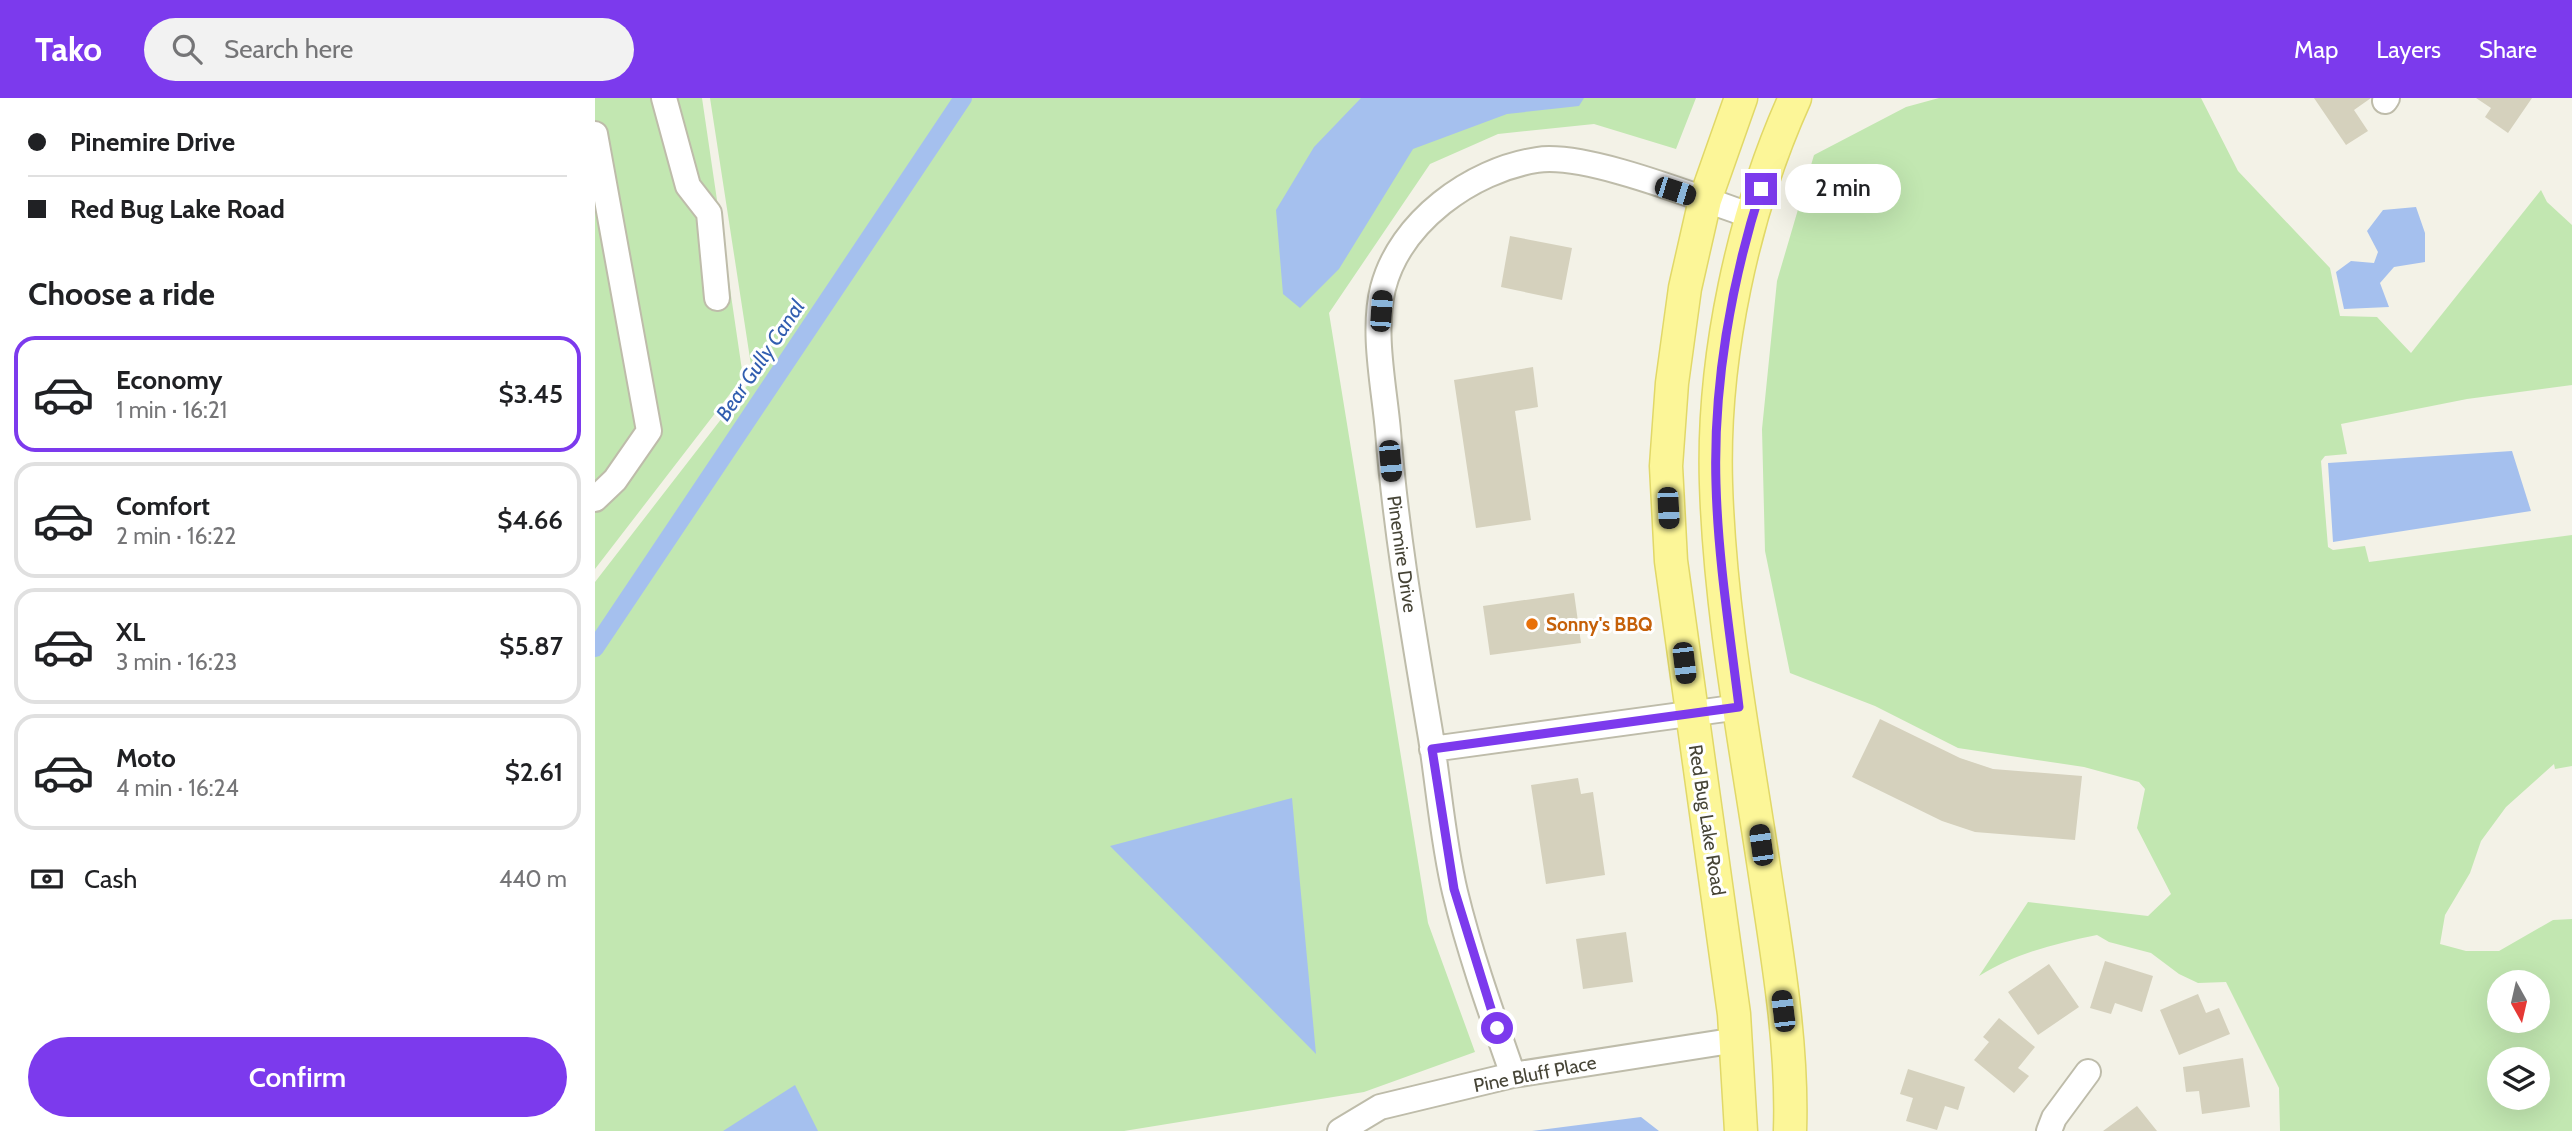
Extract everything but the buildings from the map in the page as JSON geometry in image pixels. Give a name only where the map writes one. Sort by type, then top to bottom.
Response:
[{"type":"main road","name":"Red Bug Lake Road","points":[[1741,98],[1705,200],[1685,288],[1671,383],[1666,466],[1671,561],[1691,714],[1725,934],[1737,1040],[1741,1131]]},
{"type":"main road","points":[[1790,1131],[1786,1034],[1739,707],[1722,572],[1716,483],[1717,418],[1731,308],[1752,216],[1777,136],[1795,98]]},
{"type":"street","points":[[664,98],[688,186],[709,213],[717,299]]},
{"type":"street","points":[[595,134],[649,431],[615,480],[595,499]]},
{"type":"street","name":"Pinemire Drive","points":[[1513,1076],[1473,959],[1454,889],[1395,517],[1380,334],[1383,289],[1404,239],[1437,209],[1472,182],[1502,168],[1540,159],[1584,164],[1752,216]]},
{"type":"street","points":[[1432,749],[1739,707]]},
{"type":"street","name":"Pine Bluff Place","points":[[1340,1131],[1380,1107],[1513,1076],[1737,1040]]},
{"type":"street","points":[[2049,1131],[2054,1118],[2088,1072]]},
{"type":"green space","points":[[595,98],[702,98],[743,377],[595,569]]},
{"type":"green space","points":[[710,98],[1696,98],[1676,149],[1594,124],[1498,134],[1430,164],[1329,313],[1428,923],[1475,1052],[1364,1092],[1124,1131],[595,1131],[595,582],[753,378]]},
{"type":"green space","points":[[1939,98],[2201,98],[2238,171],[2330,268],[2340,316],[2377,317],[2411,353],[2541,190],[2547,202],[2572,225],[2572,385],[2467,399],[2341,424],[2347,454],[2325,456],[2321,461],[2328,547],[2333,550],[2365,546],[2369,562],[2572,535],[2572,766],[2555,769],[2554,764],[2506,807],[2481,841],[2470,873],[2445,915],[2440,944],[2466,951],[2499,951],[2553,920],[2572,919],[2572,1131],[2280,1131],[2279,1088],[2226,982],[2198,983],[2179,974],[2151,953],[2109,942],[2097,935],[2036,950],[1979,976],[2028,902],[2148,916],[2171,894],[2137,828],[2145,789],[2139,782],[2084,767],[1958,748],[1875,706],[1790,673],[1765,551],[1762,429],[1777,281],[1814,155],[1906,107]]},
{"type":"water","points":[[1361,98],[1584,98],[1579,106],[1507,114],[1413,149],[1339,269],[1300,308],[1283,294],[1276,210],[1314,147]]},
{"type":"water","points":[[2416,207],[2425,233],[2425,262],[2394,267],[2380,283],[2389,307],[2344,309],[2336,272],[2351,261],[2374,263],[2378,252],[2367,231],[2383,210]]},
{"type":"water","points":[[2512,451],[2531,511],[2333,542],[2328,463]]},
{"type":"water","points":[[1292,798],[1316,1054],[1110,846]]},
{"type":"water","points":[[795,1085],[818,1131],[723,1131]]},
{"type":"water","points":[[1641,1117],[1659,1131],[1532,1131]]},
{"type":"waterway","name":"Bear Gully Canal","points":[[595,648],[963,98]]},
{"type":"place","name":"Sonny's BBQ","points":[[1532,624]]},
{"type":"route","points":[[1497,1028],[1473,959],[1454,889],[1432,749],[1739,707],[1722,572],[1716,483],[1718,404],[1731,308],[1752,216],[1761,189]]}]
